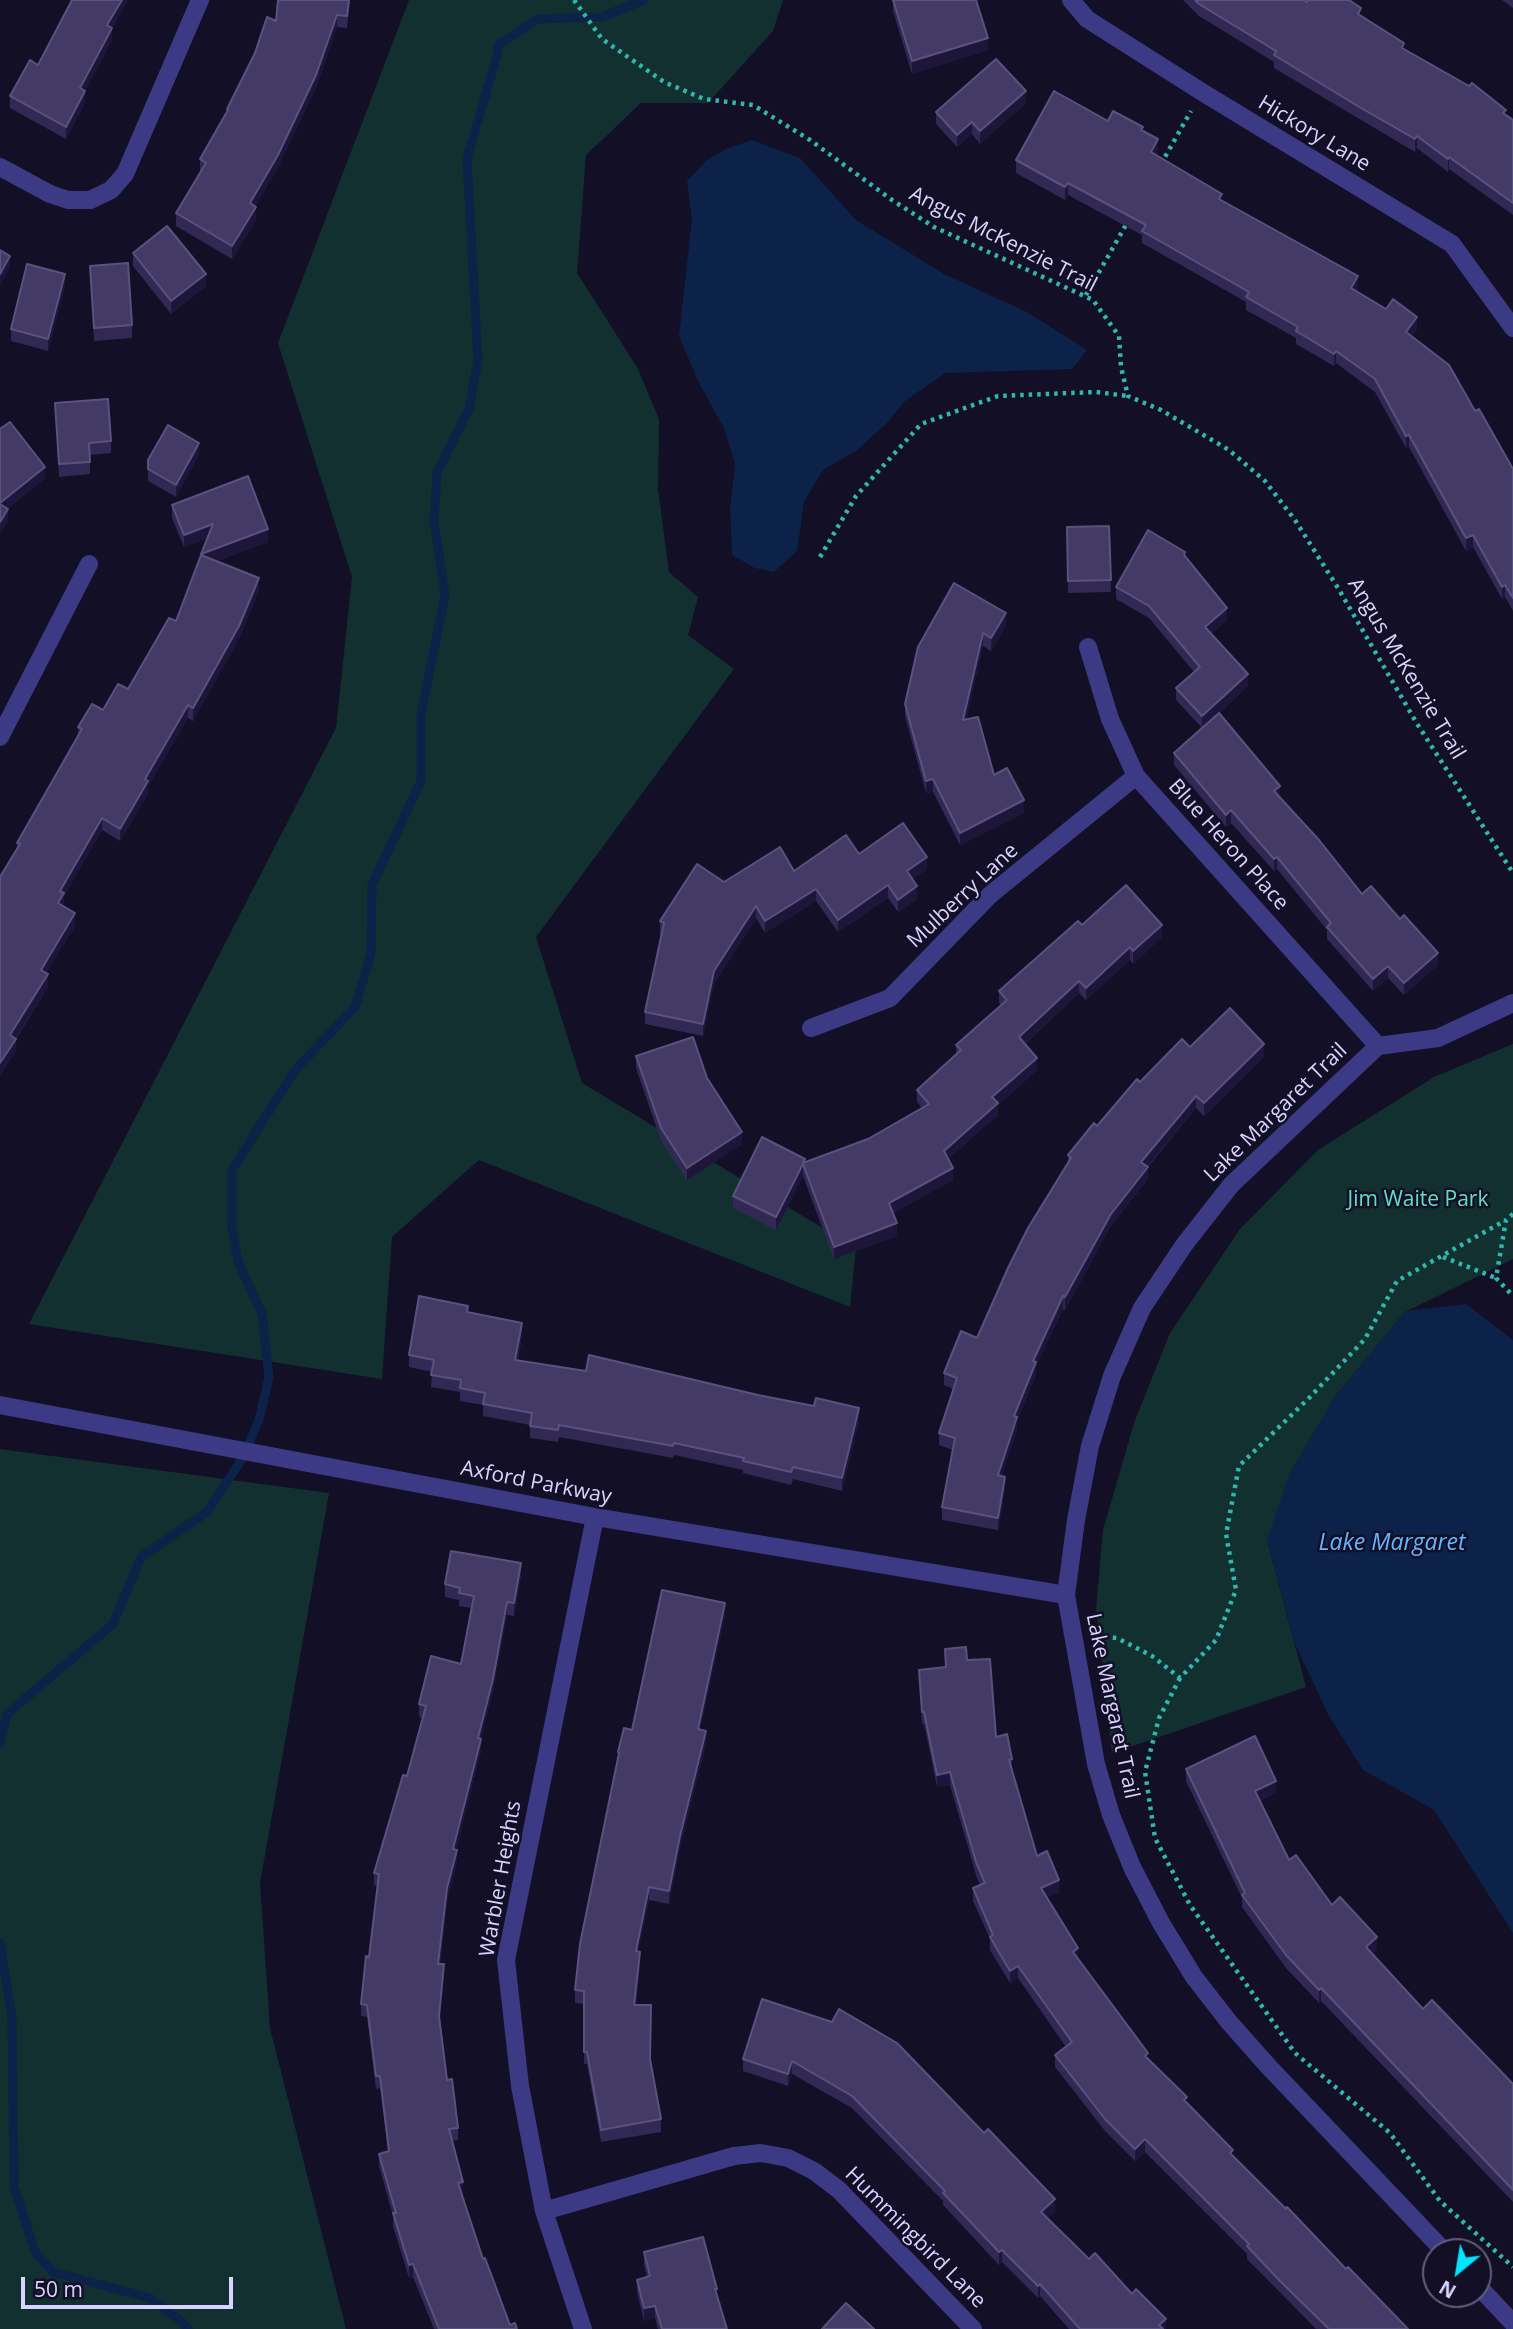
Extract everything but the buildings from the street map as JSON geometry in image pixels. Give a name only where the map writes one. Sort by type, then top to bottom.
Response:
[{"type":"street","points":[[0,167],[50,194],[68,200],[90,200],[111,190],[125,174],[200,0]]},
{"type":"street","name":"Hickory Lane","points":[[1071,0],[1087,19],[1452,244],[1513,328]]},
{"type":"street","points":[[0,737],[89,564]]},
{"type":"street","name":"Blue Heron Place","points":[[1088,647],[1110,719],[1136,776],[1378,1046]]},
{"type":"street","name":"Mulberry Lane","points":[[811,1028],[890,998],[990,895],[1136,776]]},
{"type":"street","name":"Lake Margaret Trail","points":[[1432,2238],[1268,2066],[1194,1977],[1174,1944],[1132,1867],[1111,1815],[1096,1764],[1066,1595],[1090,1446],[1112,1376],[1143,1308],[1184,1245],[1231,1185],[1378,1046],[1438,1038],[1513,1003]]},
{"type":"street","name":"Axford Parkway","points":[[0,1405],[595,1517],[1066,1595]]},
{"type":"street","name":"Warbler Heights","points":[[583,2329],[544,2211],[520,2086],[506,1960],[595,1517]]},
{"type":"street","name":"Hummingbird Lane","points":[[544,2211],[734,2156],[761,2153],[788,2158],[814,2171],[839,2190],[973,2329]]},
{"type":"street","points":[[1492,2301],[1513,2323]]},
{"type":"path","name":"Angus McKenzie Trail","points":[[574,0],[602,39],[664,82],[704,99],[753,105],[810,140],[934,227],[1093,300],[1119,336],[1121,367],[1128,396],[1161,411],[1229,450],[1265,481],[1295,520],[1416,722],[1513,873]]},
{"type":"path","points":[[1154,176],[1202,92]]},
{"type":"path","points":[[1086,295],[1134,212]]},
{"type":"path","points":[[820,557],[856,496],[921,424],[998,396],[1096,392],[1128,396]]},
{"type":"path","points":[[1513,1214],[1443,1257],[1396,1281],[1365,1339],[1239,1466],[1226,1534],[1236,1590],[1216,1640],[1180,1678],[1159,1718],[1145,1772],[1155,1838],[1190,1905],[1294,2053],[1390,2133],[1440,2201],[1513,2267]]},
{"type":"path","points":[[1496,1278],[1506,1220]]},
{"type":"path","points":[[1443,1257],[1496,1278],[1513,1296]]},
{"type":"path","points":[[1072,1631],[1117,1638],[1152,1656],[1180,1678]]},
{"type":"green space","points":[[409,0],[783,0],[773,31],[708,103],[641,103],[586,155],[577,273],[637,367],[659,419],[658,489],[669,572],[698,597],[688,635],[734,669],[536,937],[582,1083],[856,1248],[850,1307],[479,1160],[392,1237],[382,1379],[29,1324],[336,728],[352,577],[278,343]]},
{"type":"green space","name":"Jim Waite Park","points":[[1513,1044],[1513,1259],[1405,1312],[1334,1398],[1267,1540],[1306,1687],[1112,1753],[1096,1609],[1103,1530],[1134,1423],[1170,1333],[1240,1229],[1318,1150],[1434,1077]]},
{"type":"green space","points":[[0,1449],[329,1493],[260,1883],[270,2028],[346,2329],[0,2329]]},
{"type":"water","points":[[752,140],[800,158],[856,220],[944,274],[1027,312],[1087,350],[1072,369],[945,373],[905,401],[886,424],[857,450],[823,470],[804,502],[797,551],[774,572],[755,568],[732,555],[730,509],[735,464],[724,428],[698,381],[679,336],[692,219],[687,181],[706,161],[726,149]]},
{"type":"water","name":"Lake Margaret","points":[[1466,1304],[1513,1340],[1513,1933],[1434,1810],[1363,1770],[1329,1716],[1295,1644],[1267,1540],[1289,1474],[1334,1398],[1405,1311]]},
{"type":"waterway","points":[[0,1743],[7,1714],[113,1624],[141,1557],[207,1512],[242,1459],[259,1420],[269,1377],[262,1314],[238,1261],[232,1229],[232,1170],[295,1070],[355,1007],[371,953],[372,885],[421,781],[421,713],[445,595],[434,521],[437,473],[469,409],[478,360],[467,159],[498,45],[537,19],[602,17],[644,0]]},
{"type":"waterway","points":[[0,1942],[12,2019],[14,2186],[35,2252],[53,2272],[150,2298],[188,2329]]}]
